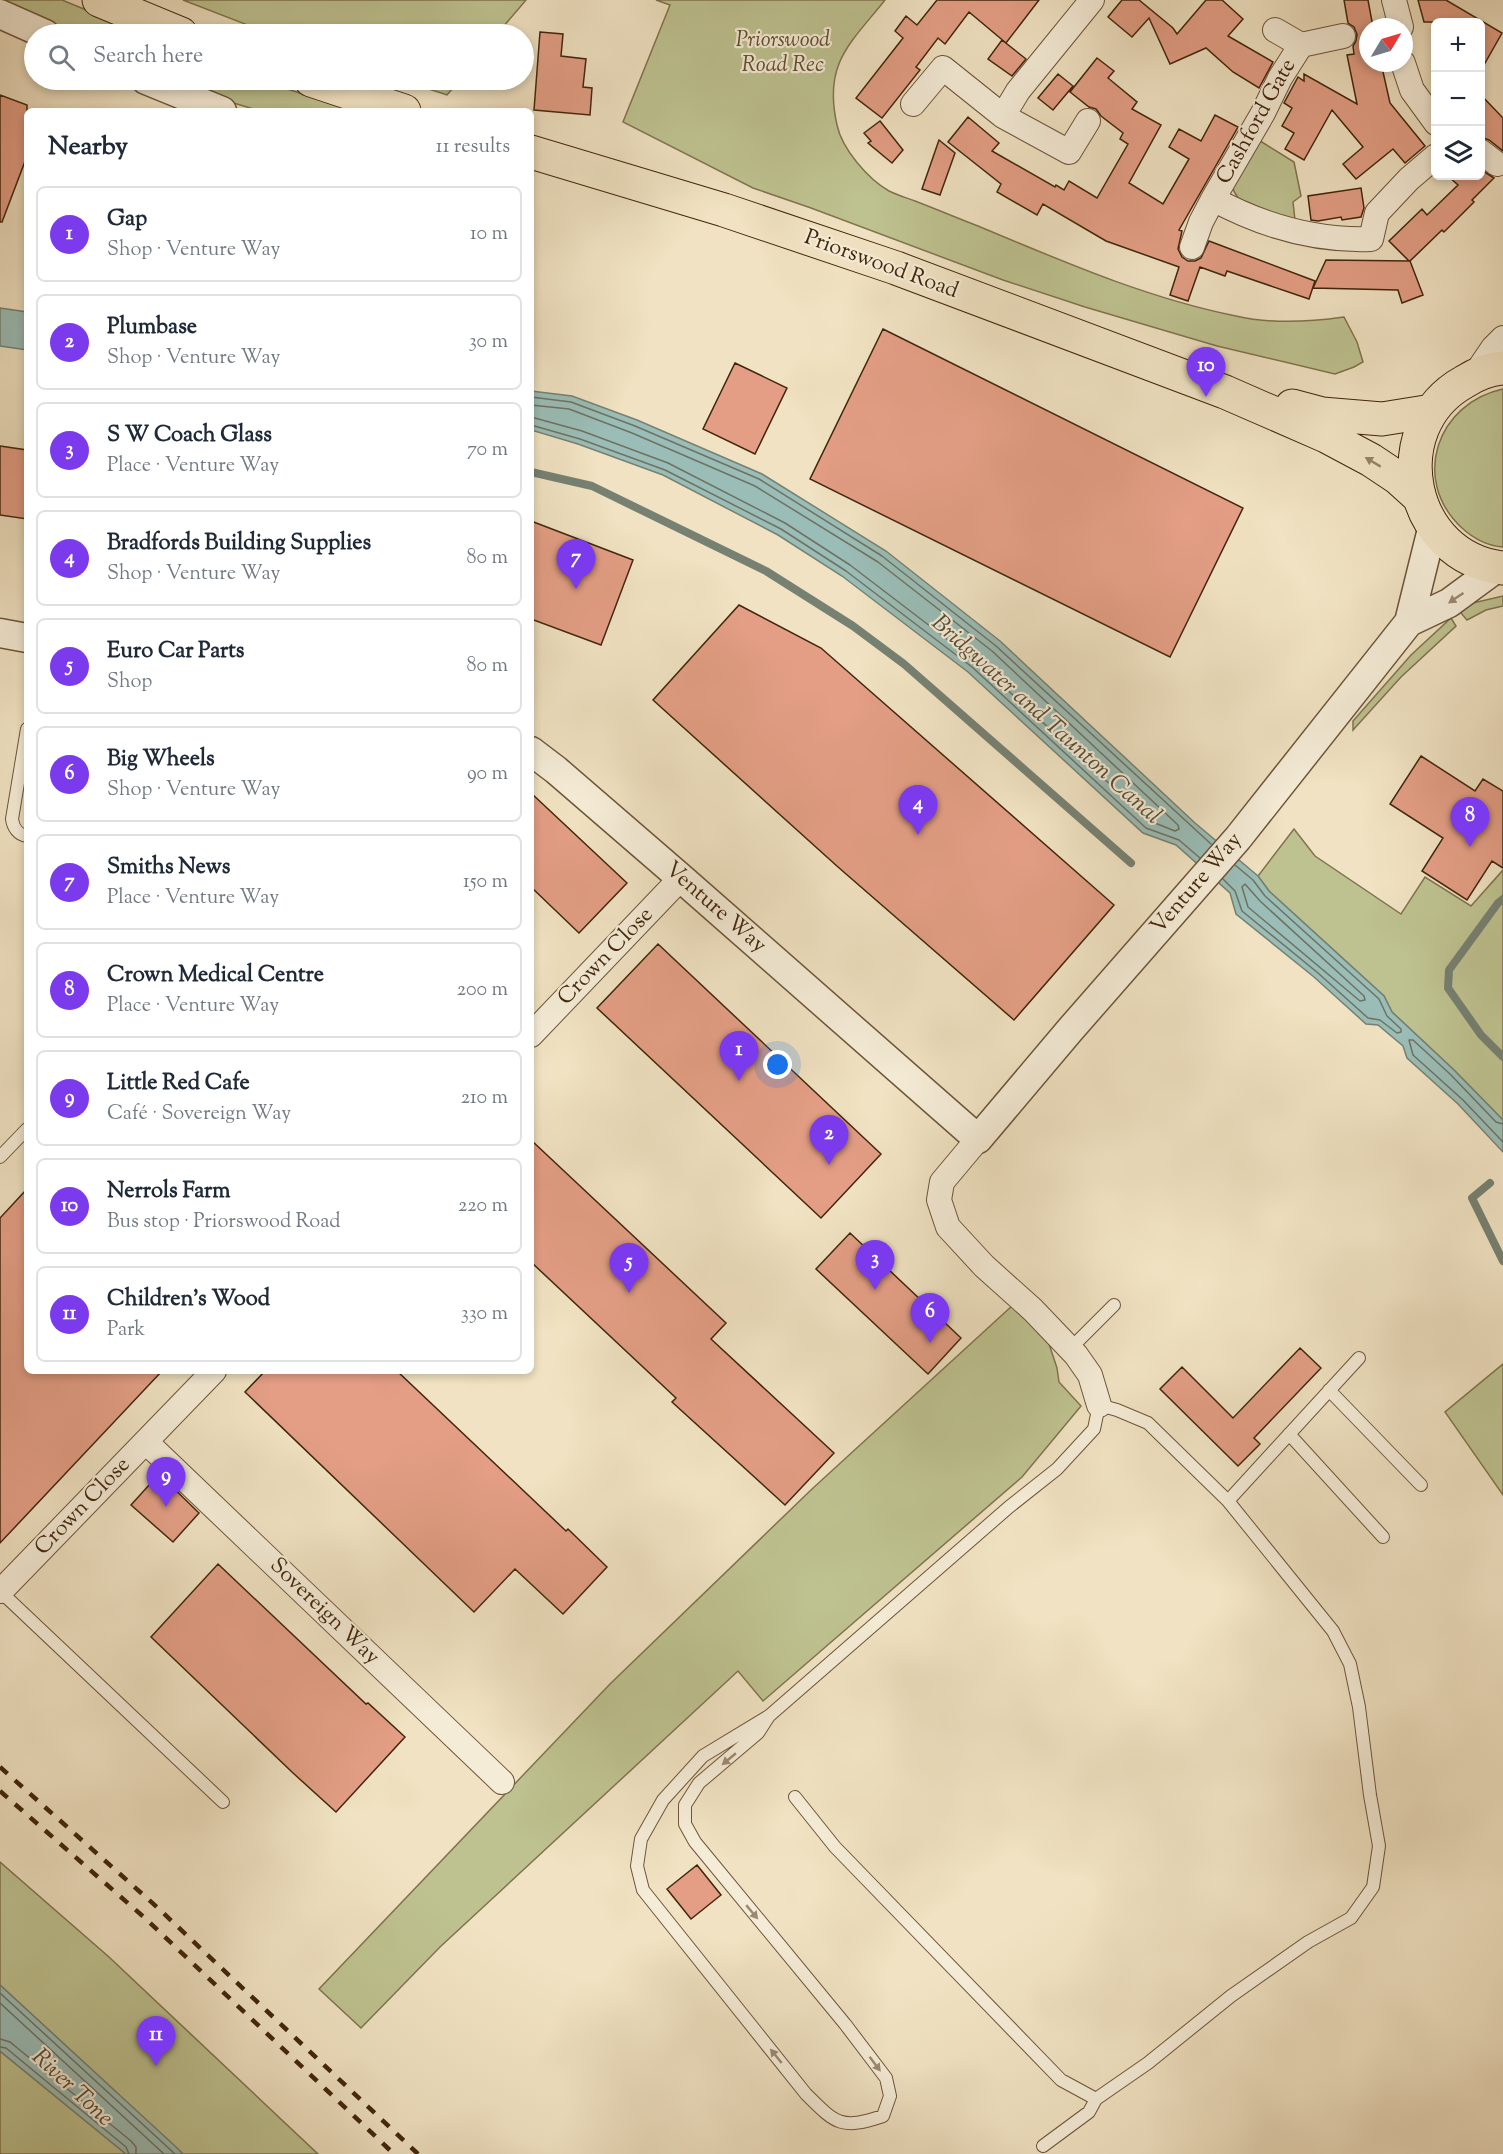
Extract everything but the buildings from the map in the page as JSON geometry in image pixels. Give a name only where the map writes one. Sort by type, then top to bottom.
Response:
[{"type":"main road","points":[[99,0],[157,24]]},
{"type":"main road","points":[[341,90],[395,108]]},
{"type":"main road","name":"Priorswood Road","points":[[534,153],[724,210],[896,268],[1226,392],[1326,436],[1371,460],[1398,478],[1426,511],[1446,541],[1461,553],[1479,562],[1501,568]]},
{"type":"main road","points":[[1426,511],[1415,475],[1416,453],[1421,431],[1432,411],[1450,391],[1488,372]]},
{"type":"main road","name":"Priorswood Road","points":[[1226,392],[1322,414],[1352,417],[1382,419],[1432,411]]},
{"type":"street","points":[[1003,116],[1018,91],[1092,0]]},
{"type":"street","points":[[1394,0],[1399,18]]},
{"type":"street","points":[[0,15],[24,25]]},
{"type":"street","name":"Cashford Gate","points":[[1275,30],[1301,45],[1343,36]]},
{"type":"street","name":"Cashford Gate","points":[[1192,247],[1201,222],[1263,113],[1280,78],[1301,45]]},
{"type":"street","points":[[913,104],[943,68],[1003,116],[1069,152],[1088,121]]},
{"type":"street","points":[[1406,72],[1412,90],[1431,116]]},
{"type":"street","points":[[171,90],[215,108]]},
{"type":"street","name":"Cashford Gate","points":[[1214,199],[1242,215],[1309,235],[1348,240],[1371,239],[1377,213],[1409,179],[1431,160]]},
{"type":"street","points":[[1488,372],[1493,348],[1503,338]]},
{"type":"street","name":"Venture Way","points":[[1409,622],[1426,511]]},
{"type":"street","name":"Venture Way","points":[[1099,1405],[1090,1375],[1070,1349],[1033,1310],[984,1266],[948,1227],[939,1200],[942,1182],[1070,1030],[1238,838],[1409,622],[1449,603],[1501,568]]},
{"type":"street","points":[[0,633],[24,637]]},
{"type":"street","name":"Venture Way","points":[[534,754],[556,770],[681,878],[978,1139]]},
{"type":"street","name":"Crown Close","points":[[534,1032],[681,878]]},
{"type":"street","name":"Crown Close","points":[[1,1591],[211,1374]]},
{"type":"street","name":"Sovereign Way","points":[[146,1442],[502,1782]]},
{"type":"lane","points":[[24,747],[12,819],[16,830],[24,834]]},
{"type":"lane","points":[[0,1157],[24,1132]]},
{"type":"lane","points":[[1070,1349],[1114,1305]]},
{"type":"lane","points":[[1228,1501],[1359,1358]]},
{"type":"lane","points":[[1329,1390],[1421,1485]]},
{"type":"lane","points":[[769,1716],[758,1733],[699,1783],[685,1805],[686,1824],[695,1842],[845,2024],[886,2078],[890,2096],[883,2116],[865,2122],[835,2121],[806,2094],[643,1890],[637,1866],[641,1839],[663,1800],[703,1756],[769,1716],[1009,1507],[1057,1469],[1094,1430],[1099,1405],[1148,1423],[1228,1501],[1333,1631],[1350,1664],[1359,1707],[1379,1846],[1373,1887],[1351,1918],[1308,1942],[1231,1996],[1096,2100],[1089,2112],[1043,2146]]},
{"type":"lane","points":[[1289,1434],[1383,1537]]},
{"type":"lane","points":[[1,1591],[223,1802]]},
{"type":"lane","points":[[795,1797],[835,1847],[1060,2080],[1096,2100]]},
{"type":"green space","points":[[2,0],[62,0],[121,24],[50,24]]},
{"type":"green space","points":[[183,0],[526,0],[506,24],[245,24]]},
{"type":"green space","name":"Priorswood Road Rec","points":[[656,0],[885,0],[843,56],[834,86],[837,125],[844,144],[857,162],[881,186],[895,194],[1073,265],[1170,299],[1249,319],[1303,321],[1344,317],[1357,342],[1363,362],[1335,374],[1217,346],[1085,307],[1003,280],[753,188],[623,122],[670,5]]},
{"type":"green space","points":[[198,90],[291,90],[346,108],[250,108]]},
{"type":"green space","points":[[432,90],[451,90],[447,95]]},
{"type":"green space","points":[[1257,139],[1294,162],[1301,196],[1293,202],[1295,220],[1249,207],[1236,195],[1232,186]]},
{"type":"green space","points":[[1503,389],[1503,547],[1481,541],[1462,528],[1446,509],[1437,488],[1435,467],[1438,446],[1447,426],[1461,410],[1480,397]]},
{"type":"green space","points":[[1503,596],[1503,606],[1486,610],[1467,620],[1460,612],[1473,603]]},
{"type":"green space","points":[[1451,618],[1456,626],[1401,677],[1353,730],[1353,721],[1411,655]]},
{"type":"green space","points":[[1294,829],[1315,856],[1401,914],[1425,877],[1471,906],[1503,870],[1503,1120],[1392,1012],[1384,996],[1269,891],[1258,876]]},
{"type":"green space","points":[[1013,1305],[1048,1341],[1059,1382],[1081,1406],[1022,1477],[763,1701],[738,1671],[440,1947],[361,2028],[319,1989],[610,1684],[812,1489]]},
{"type":"green space","points":[[1503,1364],[1503,1495],[1445,1412]]},
{"type":"green space","points":[[0,1862],[109,1957],[318,2154],[183,2154],[0,1985]]},
{"type":"green space","points":[[0,2051],[126,2154],[0,2154]]},
{"type":"water","points":[[0,308],[24,312],[24,350],[0,346]]},
{"type":"water","name":"Bridgwater and Taunton Canal","points":[[534,391],[572,396],[637,420],[762,474],[886,551],[1000,641],[1195,823],[1258,876],[1269,891],[1384,996],[1392,1012],[1503,1120],[1503,1152],[1458,1104],[1407,1058],[1403,1046],[1378,1025],[1366,1024],[1314,977],[1236,914],[1230,893],[1176,845],[1143,833],[968,672],[842,576],[778,535],[663,475],[578,444],[534,431]]},
{"type":"water","name":"River Tone","points":[[0,1985],[183,2154],[126,2154],[0,2051]]},
{"type":"waterway","points":[[534,473],[592,486],[766,571],[853,626],[904,664],[1131,863]]},
{"type":"waterway","points":[[1503,899],[1449,970],[1448,988],[1481,1035],[1503,1057]]},
{"type":"waterway","points":[[1490,1183],[1472,1198],[1503,1261]]},
{"type":"railway","points":[[0,1767],[158,1908],[418,2154]]},
{"type":"railway","points":[[0,1791],[146,1919],[394,2154]]},
{"type":"place","name":"Nerrols Farm","points":[[1206,397]]},
{"type":"place","name":"Smiths News","points":[[576,589]]},
{"type":"place","name":"Bradfords Building Supplies","points":[[918,835]]},
{"type":"place","name":"Crown Medical Centre","points":[[1470,847]]},
{"type":"place","name":"Gap","points":[[739,1081]]},
{"type":"place","name":"Plumbase","points":[[829,1165]]},
{"type":"place","name":"S W Coach Glass","points":[[875,1290]]},
{"type":"place","name":"Euro Car Parts","points":[[629,1293]]},
{"type":"place","name":"Big Wheels","points":[[930,1343]]},
{"type":"place","name":"Little Red Cafe","points":[[166,1507]]},
{"type":"place","name":"Children's Wood","points":[[156,2066]]}]
